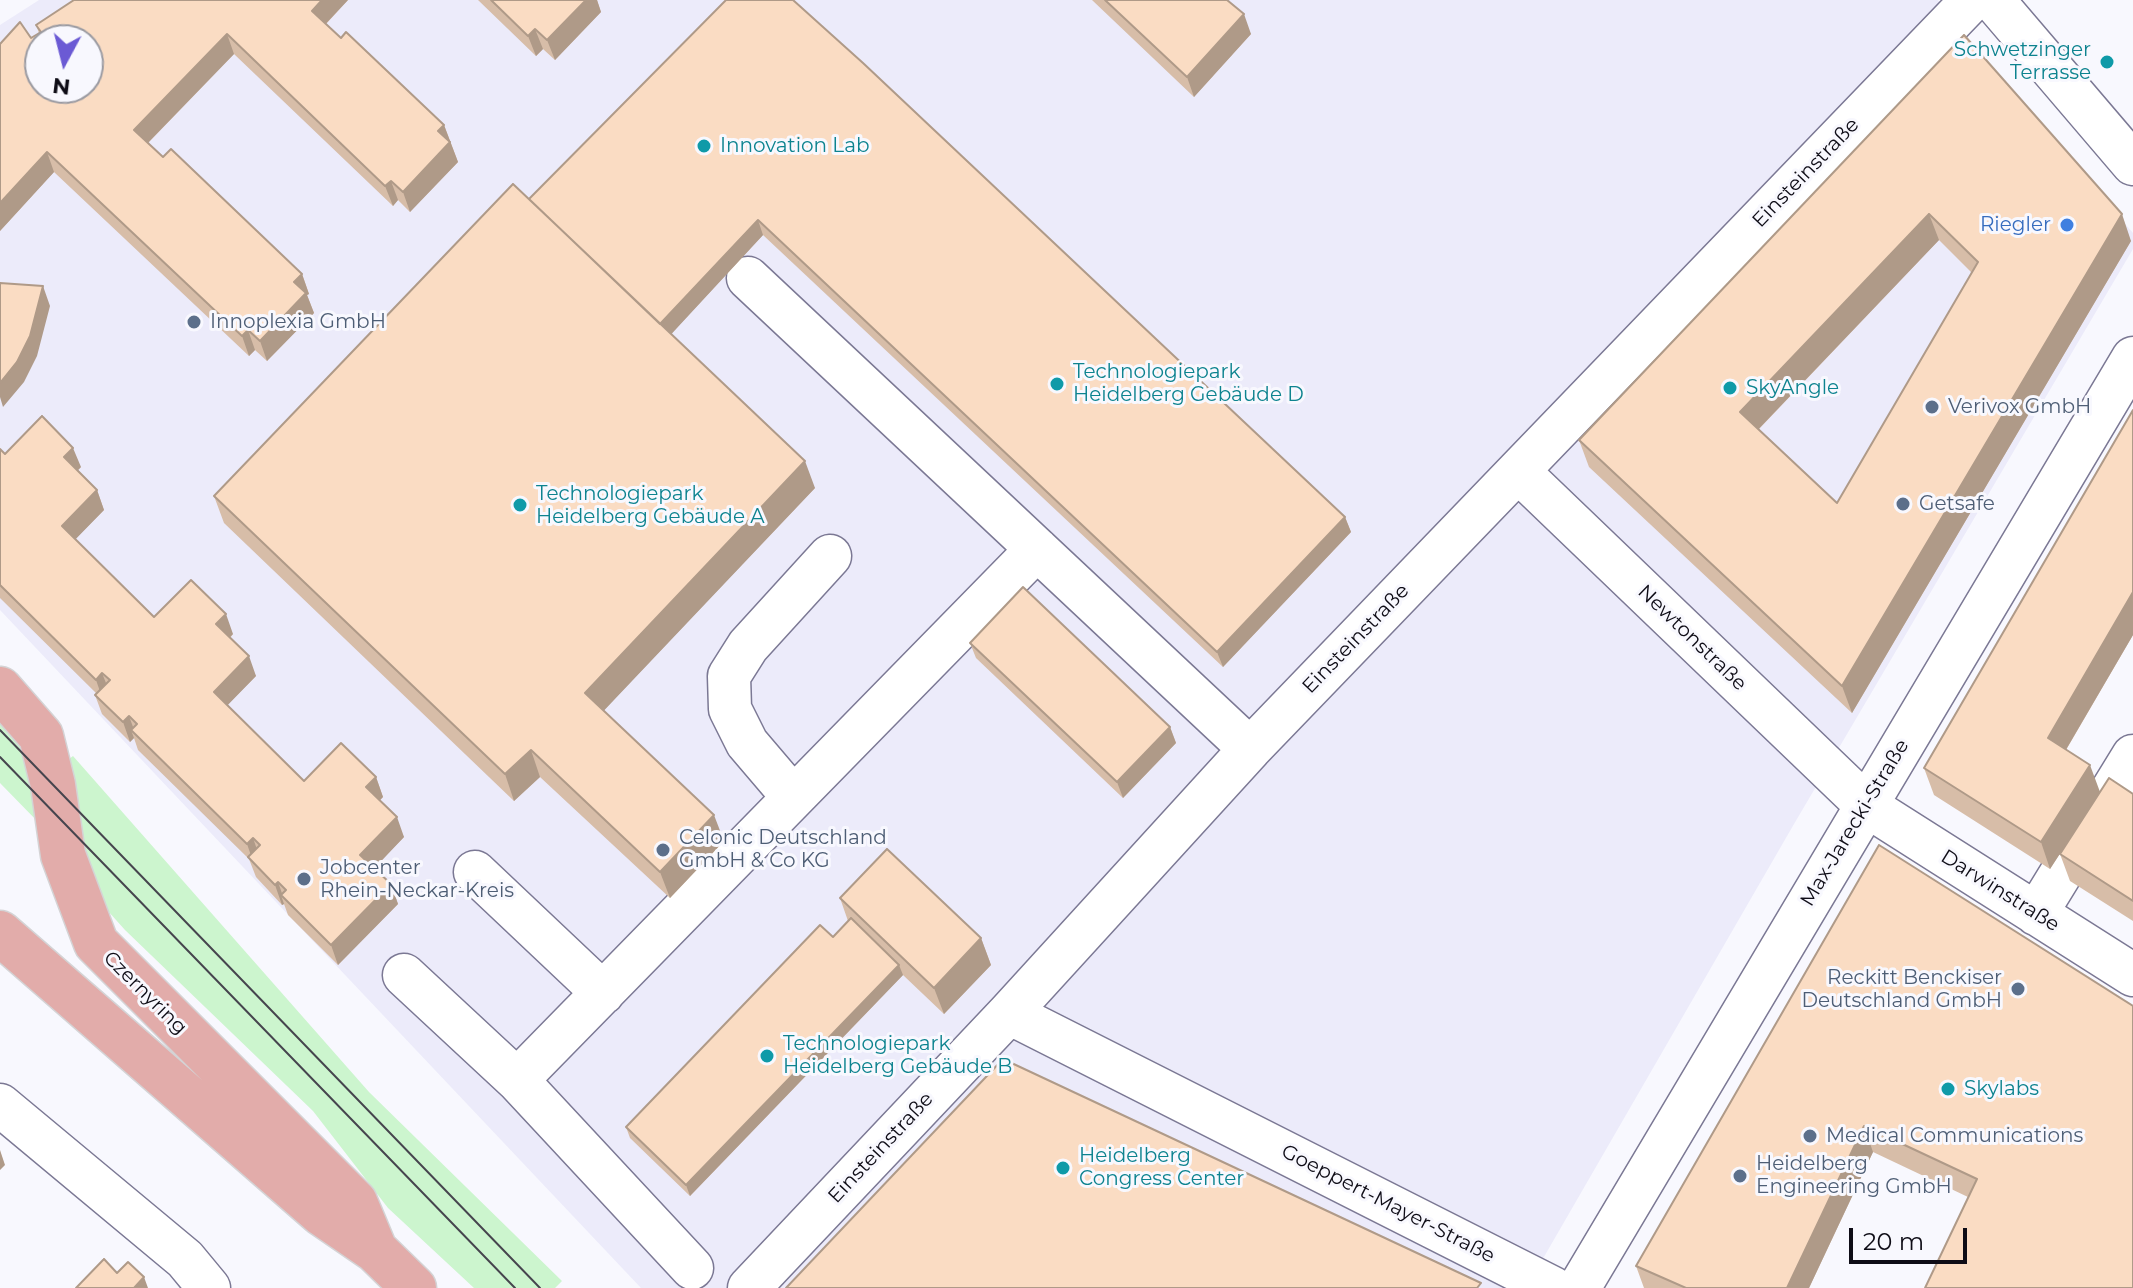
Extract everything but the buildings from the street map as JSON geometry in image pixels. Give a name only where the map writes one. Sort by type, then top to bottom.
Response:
[{"type":"main road","name":"Czernyring","points":[[0,689],[41,736],[53,785],[63,855],[96,943],[355,1202],[375,1250]]},
{"type":"main road","name":"Czernyring","points":[[0,900],[50,974]]},
{"type":"main road","name":"Czernyring","points":[[0,933],[321,1213],[375,1250],[414,1288]]},
{"type":"street","name":"Einsteinstraße","points":[[749,1288],[1009,1013],[1250,749],[1972,0]]},
{"type":"street","points":[[1993,0],[2133,164]]},
{"type":"street","points":[[748,278],[1250,749]]},
{"type":"street","name":"Max-Jarecki-Straße","points":[[1579,1288],[1867,806],[1983,646],[2133,358]]},
{"type":"street","name":"Newtonstraße","points":[[1518,471],[1867,806]]},
{"type":"street","points":[[517,1080],[1037,549]]},
{"type":"street","points":[[793,797],[747,743],[730,709],[729,676],[748,646],[830,556]]},
{"type":"street","points":[[2036,914],[2133,756]]},
{"type":"street","name":"Darwinstraße","points":[[1867,806],[2133,975]]},
{"type":"street","points":[[475,872],[603,993]]},
{"type":"street","points":[[404,975],[517,1080],[692,1268]]},
{"type":"street","name":"Goeppert-Mayer-Straße","points":[[1009,1013],[1303,1182],[1553,1288]]},
{"type":"street","points":[[0,1105],[185,1259],[209,1288]]},
{"type":"shaded area","points":[[39,0],[1938,0],[1967,43],[2133,233],[2133,249],[1794,824],[1526,1288],[641,1288],[0,610],[0,25]]},
{"type":"green space","points":[[0,714],[12,727],[27,756],[40,824],[0,783]]},
{"type":"green space","points":[[73,756],[369,1092],[562,1281],[555,1288],[474,1288],[388,1208],[313,1111],[125,930],[99,901],[80,870],[64,763]]},
{"type":"tram line","points":[[0,730],[540,1288]]},
{"type":"tram line","points":[[0,757],[515,1288]]},
{"type":"place","name":"Schwetzinger Terrasse","points":[[2107,62]]},
{"type":"place","name":"Innovation Lab","points":[[704,146]]},
{"type":"place","name":"Riegler","points":[[2067,225]]},
{"type":"place","name":"Innoplexia GmbH","points":[[194,322]]},
{"type":"place","name":"Technologiepark Heidelberg Gebäude D","points":[[1057,384]]},
{"type":"place","name":"SkyAngle","points":[[1730,388]]},
{"type":"place","name":"Verivox GmbH","points":[[1932,407]]},
{"type":"place","name":"Getsafe","points":[[1903,504]]},
{"type":"place","name":"Technologiepark Heidelberg Gebäude A","points":[[520,505]]},
{"type":"place","name":"Celonic Deutschland GmbH & Co KG","points":[[663,850]]},
{"type":"place","name":"Jobcenter Rhein-Neckar-Kreis","points":[[304,879]]},
{"type":"place","name":"Reckitt Benckiser Deutschland GmbH","points":[[2018,989]]},
{"type":"place","name":"Technologiepark Heidelberg Gebäude B","points":[[767,1056]]},
{"type":"place","name":"Skylabs","points":[[1948,1089]]},
{"type":"place","name":"Medical Communications","points":[[1810,1136]]},
{"type":"place","name":"Heidelberg Congress Center","points":[[1063,1168]]},
{"type":"place","name":"Heidelberg Engineering GmbH","points":[[1740,1176]]}]
